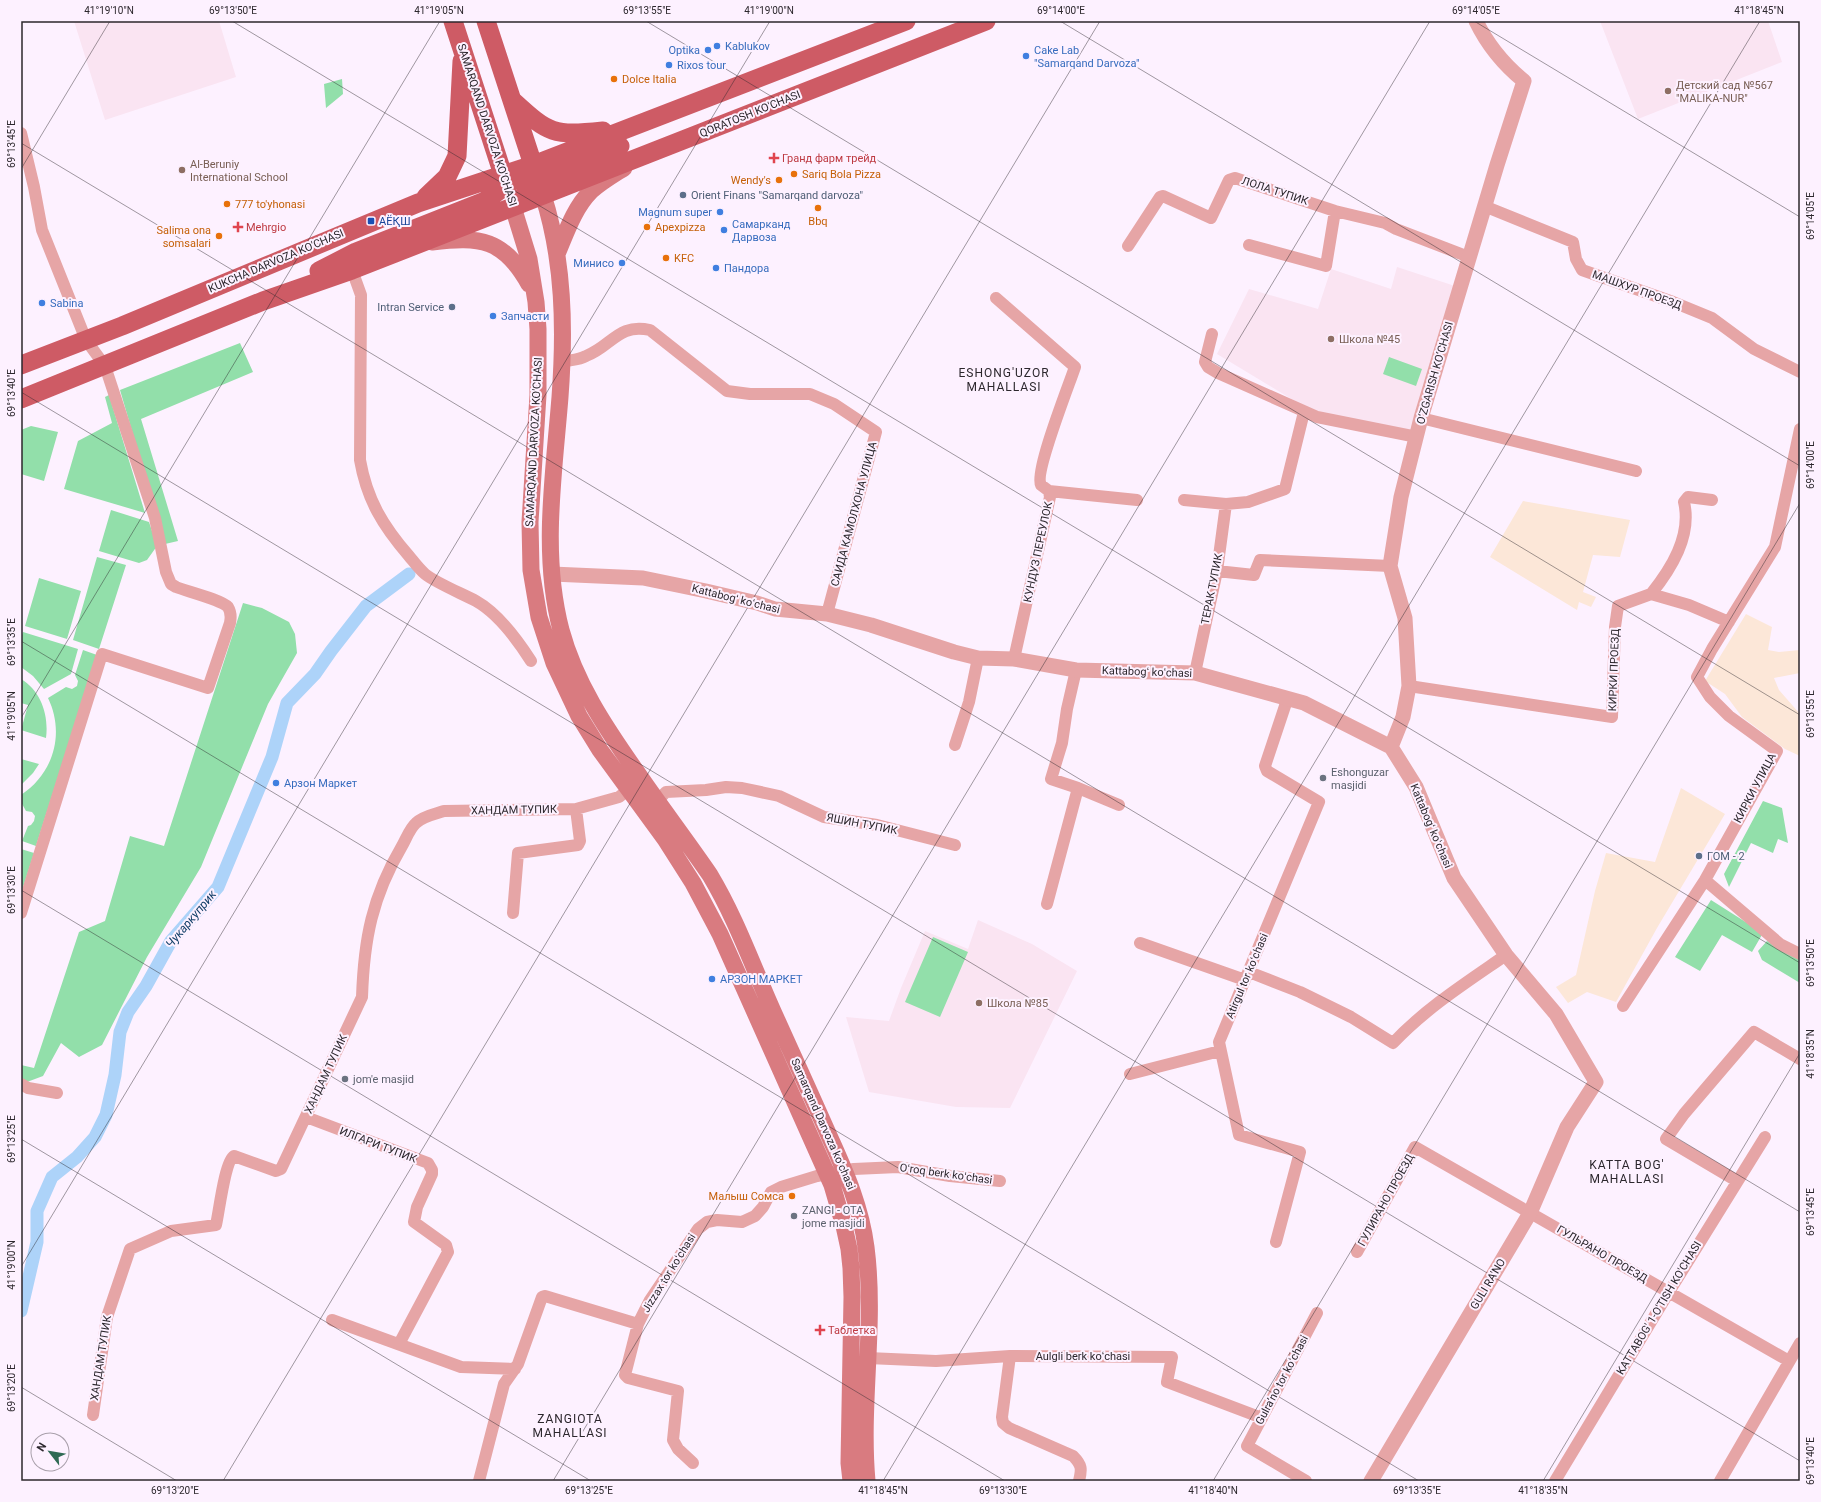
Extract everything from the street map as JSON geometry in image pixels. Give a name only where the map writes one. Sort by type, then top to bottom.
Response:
[{"type":"main road","name":"SAMARQAND DARVOZA KO'CHASI","points":[[453,21],[529,259],[536,302],[539,354],[538,395],[530,522],[531,570],[539,617],[548,648],[569,698],[600,750],[665,839]]},
{"type":"main road","points":[[486,21],[549,213],[557,254],[563,306],[562,362]]},
{"type":"main road","name":"QORATOSH KO'CHASI","points":[[513,207],[538,180],[630,128],[906,21]]},
{"type":"main road","name":"QORATOSH KO'CHASI","points":[[538,180],[639,158],[986,21]]},
{"type":"main road","points":[[418,203],[443,183],[455,164],[457,156],[462,50]]},
{"type":"main road","points":[[538,180],[561,169],[697,116],[751,82]]},
{"type":"main road","points":[[512,100],[539,124],[558,133],[578,134],[630,128]]},
{"type":"main road","points":[[557,254],[576,211],[591,192],[639,158]]},
{"type":"main road","points":[[263,301],[356,252],[486,201],[505,180]]},
{"type":"main road","name":"KUKCHA DARVOZA KO'CHASI","points":[[21,366],[418,203],[505,180],[538,180]]},
{"type":"main road","points":[[21,399],[263,301],[352,270],[513,207]]},
{"type":"main road","points":[[418,244],[473,240],[492,245],[504,252],[518,265],[536,302]]},
{"type":"main road","name":"Samarqand Darvoza koʻchasi","points":[[562,362],[550,522],[552,574],[562,631],[586,693],[615,740],[710,875],[722,895],[854,1194],[862,1221],[866,1246],[869,1291],[865,1463],[867,1481]]},
{"type":"main road","points":[[538,395],[540,403],[548,407],[556,404],[560,397]]},
{"type":"main road","name":"Samarqand Darvoza koʻchasi","points":[[665,839],[693,883],[730,956],[828,1174],[844,1226],[849,1249],[852,1297],[849,1463],[851,1481]]},
{"type":"main road","points":[[730,956],[747,949]]},
{"type":"street","name":"O‘ZGARISH KO‘CHASI","points":[[1391,747],[1403,717],[1409,686],[1405,618],[1390,566],[1401,497],[1421,418],[1484,206],[1524,81],[1508,68],[1498,57],[1476,21]]},
{"type":"street","points":[[21,133],[34,187],[42,230],[86,340],[105,366],[155,518],[166,572],[171,584],[221,603],[228,607],[231,614],[230,623],[208,688],[102,654],[21,913]]},
{"type":"street","name":"ЛОЛА ТУПИК","points":[[1128,246],[1160,197],[1163,196],[1211,218],[1231,178],[1335,211],[1386,223],[1396,230],[1469,257]]},
{"type":"street","name":"МАШХУР ПРОЕЗД","points":[[1484,206],[1573,242],[1576,260],[1582,270],[1673,302],[1712,318],[1754,349],[1800,372]]},
{"type":"street","points":[[1249,245],[1326,266],[1335,211]]},
{"type":"street","points":[[352,270],[360,295],[360,460],[363,479],[369,496],[384,524],[397,542],[426,575],[487,608],[518,641],[531,661]]},
{"type":"street","name":"КУНДУЗ ПЕРЕУЛОК","points":[[996,298],[1075,367],[1046,450],[1040,479],[1041,485],[1049,491],[1050,497],[1014,659]]},
{"type":"street","name":"САИДА КАМОЛХОНА УЛИЦА","points":[[562,362],[586,356],[626,330],[640,328],[650,330],[727,391],[750,394],[810,394],[834,404],[876,432],[827,614]]},
{"type":"street","points":[[1212,334],[1205,357],[1205,362],[1208,367],[1218,373],[1317,418],[1416,437]]},
{"type":"street","points":[[1184,500],[1226,504],[1248,502],[1285,489],[1304,412]]},
{"type":"street","points":[[1421,418],[1636,471]]},
{"type":"street","name":"КИРКИ УЛИЦА","points":[[1622,1006],[1705,880],[1777,751],[1729,716],[1710,697],[1697,677],[1775,547],[1800,429]]},
{"type":"street","points":[[1049,491],[1137,500]]},
{"type":"street","points":[[1712,500],[1688,497],[1684,502],[1687,514],[1685,536],[1664,577],[1651,594],[1689,605],[1729,622]]},
{"type":"street","name":"ТЕРАК ТУПИК","points":[[1195,673],[1217,571],[1226,504]]},
{"type":"street","points":[[1217,571],[1254,575],[1260,560],[1390,566]]},
{"type":"street","name":"Kattabogʻ koʻchasi","points":[[552,574],[642,578],[706,591],[757,603],[775,609],[827,614],[878,627],[954,652],[978,658],[1014,659],[1076,670],[1195,673],[1287,700],[1304,703],[1391,747],[1416,787],[1454,878],[1506,955],[1556,1014],[1596,1082]]},
{"type":"street","name":"КИРКИ ПРОЕЗД","points":[[1409,686],[1612,717],[1618,606],[1651,594]]},
{"type":"street","points":[[955,745],[969,702],[978,658]]},
{"type":"street","points":[[1076,670],[1067,709],[1062,743],[1052,779],[1119,805]]},
{"type":"street","name":"Atirgul tor koʻchasi","points":[[1276,1242],[1300,1152],[1239,1135],[1219,1042],[1319,802],[1267,771],[1265,766],[1287,700]]},
{"type":"street","name":"ЯШИН ТУПИК","points":[[657,801],[666,792],[706,790],[726,787],[742,788],[779,796],[824,817],[877,825],[955,845]]},
{"type":"street","points":[[1046,904],[1078,788]]},
{"type":"street","name":"ХАНДАМ ТУПИК","points":[[93,1415],[107,1317],[130,1249],[171,1231],[216,1225],[226,1174],[231,1157],[238,1156],[278,1171],[306,1117],[362,997],[363,968],[369,924],[380,890],[394,859],[415,823],[428,816],[444,811],[576,809],[619,797],[628,790]]},
{"type":"street","points":[[513,913],[518,853],[578,845],[580,841],[576,809]]},
{"type":"street","points":[[1705,880],[1780,944],[1800,954]]},
{"type":"street","points":[[1140,943],[1300,992],[1344,1014],[1393,1043],[1427,1010],[1506,955]]},
{"type":"street","points":[[1737,1181],[1666,1139],[1684,1114],[1754,1032],[1800,1059]]},
{"type":"street","points":[[1130,1074],[1220,1051]]},
{"type":"street","name":"GULI RA'NO","points":[[1371,1481],[1530,1213],[1567,1127],[1596,1082]]},
{"type":"street","points":[[21,1084],[28,1088],[57,1093]]},
{"type":"street","name":"ИЛГАРИ ТУПИК","points":[[306,1117],[428,1164],[432,1170],[432,1174],[417,1207],[414,1222],[446,1245],[448,1252],[399,1344]]},
{"type":"street","name":"KATTABOG' 1-O'TISH KO'CHASI","points":[[1555,1481],[1765,1137]]},
{"type":"street","name":"ГУЛЬРАНО ПРОЕЗД","points":[[1415,1147],[1789,1361]]},
{"type":"street","name":"ГУЛИРАНО ПРОЕЗД","points":[[1357,1252],[1415,1147]]},
{"type":"street","name":"Oʻroq berk koʻchasi","points":[[828,1174],[845,1171],[898,1167],[950,1176],[1000,1181]]},
{"type":"street","name":"Jizzax tor koʻchasi","points":[[693,1463],[678,1448],[674,1440],[678,1391],[628,1378],[625,1375],[638,1324],[650,1300],[698,1229],[707,1222],[717,1220],[742,1222],[755,1216],[763,1207],[771,1192],[803,1180],[828,1174]]},
{"type":"street","name":"Jizzax tor koʻchasi","points":[[479,1481],[504,1384],[515,1369],[542,1297],[546,1296],[638,1324]]},
{"type":"street","name":"Gulraʼno tor koʻchasi","points":[[1306,1481],[1247,1446],[1317,1314]]},
{"type":"street","points":[[332,1320],[461,1367],[515,1369]]},
{"type":"street","points":[[1724,1480],[1800,1343]]},
{"type":"street","points":[[1010,1356],[1002,1417],[1003,1423],[1009,1428],[1073,1456],[1080,1463],[1082,1470],[1079,1481]]},
{"type":"street","name":"Aulgli berk koʻchasi","points":[[868,1358],[936,1360],[1010,1356],[1172,1356],[1167,1382],[1262,1418]]},
{"type":"shaded area","points":[[74,21],[219,21],[236,77],[105,120]]},
{"type":"shaded area","name":"Детский сад №567 \"MALIKA-NUR\"","points":[[1600,21],[1768,21],[1782,62],[1638,119]]},
{"type":"shaded area","name":"Школа №45","points":[[1397,267],[1455,286],[1410,433],[1308,409],[1217,354],[1249,289],[1318,309],[1331,269],[1391,289]]},
{"type":"shaded area","points":[[1523,501],[1630,520],[1620,557],[1593,555],[1583,592],[1596,597],[1591,607],[1579,602],[1577,610],[1490,557]]},
{"type":"shaded area","points":[[1746,614],[1772,627],[1768,650],[1779,652],[1800,650],[1800,673],[1774,678],[1779,690],[1800,714],[1800,756],[1785,749],[1742,717],[1725,694],[1705,681]]},
{"type":"shaded area","points":[[1681,788],[1725,814],[1657,928],[1616,1002],[1587,992],[1568,1003],[1556,987],[1576,975],[1595,891],[1606,853],[1655,862]]},
{"type":"shaded area","name":"Школа №85","points":[[978,920],[1032,944],[1077,971],[1010,1108],[956,1107],[869,1092],[846,1017],[889,1021],[925,931],[968,949]]},
{"type":"green space","points":[[342,79],[343,94],[326,108],[324,84]]},
{"type":"green space","points":[[240,343],[253,372],[141,419],[178,541],[165,544],[120,390]]},
{"type":"green space","points":[[1389,357],[1422,369],[1416,386],[1383,374]]},
{"type":"green space","points":[[109,395],[145,513],[64,489],[78,441],[112,423],[105,397]]},
{"type":"green space","points":[[31,426],[58,432],[44,481],[21,474],[21,430]]},
{"type":"green space","points":[[111,510],[149,522],[157,546],[147,560],[139,563],[99,551]]},
{"type":"green space","points":[[97,557],[126,565],[99,649],[73,640]]},
{"type":"green space","points":[[39,578],[81,591],[67,639],[25,626]]},
{"type":"green space","points":[[243,603],[262,608],[289,622],[295,634],[297,653],[268,704],[201,867],[147,957],[102,1045],[79,1057],[61,1043],[43,1076],[27,1082],[21,1079],[21,1065],[34,1068],[79,932],[105,921],[130,836],[164,846]]},
{"type":"green space","points":[[23,632],[78,649],[71,674],[44,689],[33,676],[21,667],[21,638]]},
{"type":"green space","points":[[83,650],[97,655],[36,846],[22,841],[28,826],[34,821],[35,816],[32,812],[26,811],[21,802],[21,795],[42,775],[49,764],[56,738],[56,725],[48,698],[66,687],[72,689],[77,686],[78,681],[75,675]]},
{"type":"green space","points":[[21,679],[34,690],[42,704],[45,712],[47,729],[46,738],[21,730],[28,705],[21,703]]},
{"type":"green space","points":[[21,759],[39,764],[33,773],[21,785]]},
{"type":"green space","points":[[1763,801],[1782,808],[1788,843],[1778,839],[1773,853],[1751,843],[1729,887],[1724,874]]},
{"type":"green space","points":[[21,849],[34,853],[21,894]]},
{"type":"green space","points":[[1711,900],[1763,933],[1752,952],[1722,935],[1700,971],[1675,957]]},
{"type":"green space","points":[[933,937],[968,952],[940,1017],[905,1002]]},
{"type":"green space","points":[[1767,941],[1800,958],[1800,983],[1762,960],[1758,951]]},
{"type":"waterway","name":"Чукаркуприк","points":[[21,1311],[37,1242],[37,1211],[52,1177],[77,1157],[95,1137],[106,1115],[115,1075],[120,1032],[128,1012],[146,986],[171,941],[218,887],[272,757],[287,703],[315,674],[366,606],[409,574]]},
{"type":"place","name":"Kablukov","points":[[717,46]]},
{"type":"place","name":"Optika","points":[[708,50]]},
{"type":"place","name":"Cake Lab \"Samarqand Darvoza\"","points":[[1026,56]]},
{"type":"place","name":"Rixos tour","points":[[669,65]]},
{"type":"place","name":"Dolce Italia","points":[[614,79]]},
{"type":"place","name":"Детский сад №567 \"MALIKA-NUR\"","points":[[1668,91]]},
{"type":"place","name":"Гранд фарм трейд","points":[[774,158]]},
{"type":"place","name":"Al-Beruniy International School","points":[[182,170]]},
{"type":"place","name":"Sariq Bola Pizza","points":[[794,174]]},
{"type":"place","name":"Wendy's","points":[[779,180]]},
{"type":"place","name":"Orient Finans \"Samarqand darvoza\"","points":[[683,195]]},
{"type":"place","name":"777 to'yhonasi","points":[[227,204]]},
{"type":"place","name":"Bbq","points":[[818,208]]},
{"type":"place","name":"Magnum super","points":[[720,212]]},
{"type":"place","name":"АЁҚШ","points":[[371,221]]},
{"type":"place","name":"Mehrgio","points":[[238,227]]},
{"type":"place","name":"Apexpizza","points":[[647,227]]},
{"type":"place","name":"Самарканд Дарвоза","points":[[724,230]]},
{"type":"place","name":"Salima ona somsalari","points":[[219,236]]},
{"type":"place","name":"KFC","points":[[666,258]]},
{"type":"place","name":"Минисо","points":[[622,263]]},
{"type":"place","name":"Пандора","points":[[716,268]]},
{"type":"place","name":"Sabina","points":[[42,303]]},
{"type":"place","name":"Intran Service","points":[[452,307]]},
{"type":"place","name":"Запчасти","points":[[493,316]]},
{"type":"place","name":"Школа №45","points":[[1331,339]]},
{"type":"place","name":"Eshonguzar masjidi","points":[[1323,778]]},
{"type":"place","name":"Арзон Маркет","points":[[276,783]]},
{"type":"place","name":"ГОМ - 2","points":[[1699,856]]},
{"type":"place","name":"АРЗОН МАРКЕТ","points":[[712,979]]},
{"type":"place","name":"Школа №85","points":[[979,1003]]},
{"type":"place","name":"jom'e masjid","points":[[345,1079]]},
{"type":"place","name":"Малыш Сомса","points":[[792,1196]]},
{"type":"place","name":"ZANGI - OTA jome masjidi","points":[[794,1216]]},
{"type":"place","name":"Таблетка","points":[[820,1330]]},
{"type":"district","name":"ESHONG'UZOR MAHALLASI","points":[[1004,380]]},
{"type":"district","name":"KATTA BOG' MAHALLASI","points":[[1627,1172]]},
{"type":"district","name":"ZANGIOTA MAHALLASI","points":[[570,1426]]}]
